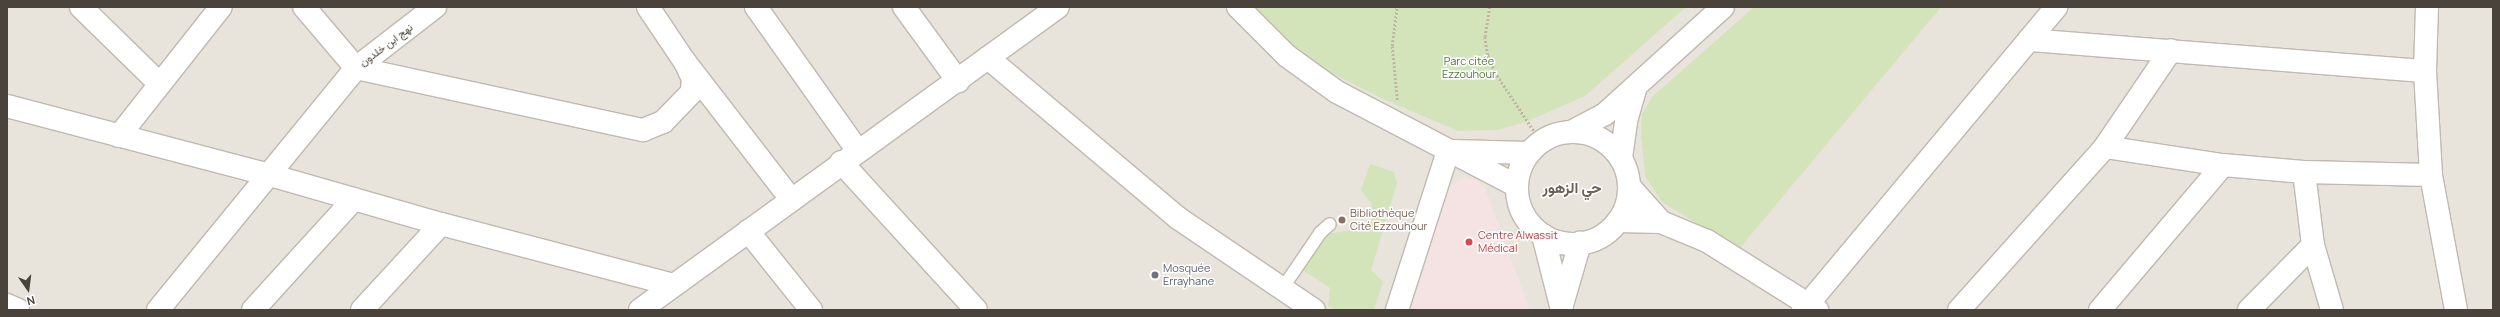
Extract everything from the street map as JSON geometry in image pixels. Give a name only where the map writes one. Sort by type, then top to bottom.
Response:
[{"type":"street","points":[[81,7],[160,84]]},
{"type":"street","points":[[119,136],[221,7]]},
{"type":"street","points":[[304,7],[356,68],[643,130],[663,122],[692,92],[693,79],[685,62]]},
{"type":"street","name":"نهج ابن خلدون","points":[[158,310],[356,68],[435,7]]},
{"type":"street","points":[[648,7],[685,62],[791,199]]},
{"type":"street","points":[[756,7],[849,157],[976,310]]},
{"type":"street","points":[[904,7],[958,81]]},
{"type":"street","points":[[640,310],[849,157],[958,81],[1057,7]]},
{"type":"street","points":[[1238,7],[1287,56],[1337,92],[1399,127],[1517,186]]},
{"type":"street","points":[[1573,131],[1592,135],[1603,141],[1621,158],[1627,171],[1629,186],[1627,204],[1618,221],[1602,236],[1580,243],[1561,242],[1543,235],[1526,216],[1520,205],[1517,186],[1520,168],[1535,147],[1557,134],[1573,131],[1606,114],[1723,7]]},
{"type":"street","points":[[1618,221],[1661,222],[1707,242],[1809,308],[2056,7]]},
{"type":"street","points":[[2427,7],[2425,71],[2431,175],[2456,310]]},
{"type":"street","points":[[2029,40],[2425,71]]},
{"type":"street","points":[[1959,310],[2105,147],[2171,50]]},
{"type":"street","points":[[988,58],[1178,218],[1314,310]]},
{"type":"street","points":[[1621,158],[1626,122],[1636,85]]},
{"type":"street","points":[[7,106],[270,175],[441,224],[673,285]]},
{"type":"street","points":[[1448,151],[1535,147]]},
{"type":"street","points":[[2105,147],[2223,165],[2304,172],[2431,175]]},
{"type":"street","points":[[1397,310],[1448,151]]},
{"type":"street","points":[[2100,310],[2223,165]]},
{"type":"street","points":[[2304,172],[2313,245],[2332,310]]},
{"type":"street","points":[[1629,186],[1661,222]]},
{"type":"street","points":[[253,310],[354,199]]},
{"type":"street","points":[[362,310],[441,224]]},
{"type":"street","points":[[748,231],[811,310]]},
{"type":"street","points":[[1543,235],[1562,308]]},
{"type":"street","points":[[1562,308],[1580,243]]},
{"type":"street","points":[[2249,310],[2313,245]]},
{"type":"street","points":[[7,306],[18,310]]},
{"type":"lane","points":[[1282,289],[1320,233],[1330,224]]},
{"type":"path","points":[[1397,7],[1392,46],[1399,127]]},
{"type":"path","points":[[1490,7],[1485,37],[1488,55],[1495,72],[1535,147]]},
{"type":"shaded area","points":[[7,7],[2493,7],[2493,310],[7,310]]},
{"type":"shaded area","name":"Centre Alwassit Médical","points":[[1464,178],[1476,180],[1485,188],[1530,310],[1411,310],[1449,187]]},
{"type":"green space","name":"Parc citée Ezzouhour","points":[[1253,7],[1686,7],[1585,96],[1528,121],[1498,130],[1458,131],[1381,98],[1320,67],[1265,21]]},
{"type":"green space","points":[[1754,7],[1941,7],[1739,249],[1662,202],[1645,176],[1641,133],[1642,114],[1652,97]]},
{"type":"green space","points":[[1370,164],[1394,172],[1397,183],[1371,270],[1383,282],[1374,310],[1336,310],[1328,306],[1330,288],[1301,269],[1327,234],[1359,229],[1368,222],[1372,204],[1361,190]]},
{"type":"place","name":"Bibliothèque Cité Ezzouhour","points":[[1342,220]]},
{"type":"place","name":"Centre Alwassit Médical","points":[[1469,242]]},
{"type":"place","name":"Mosquée Errayhane","points":[[1155,275]]},
{"type":"district","name":"حي الزهور","points":[[1572,188]]}]
